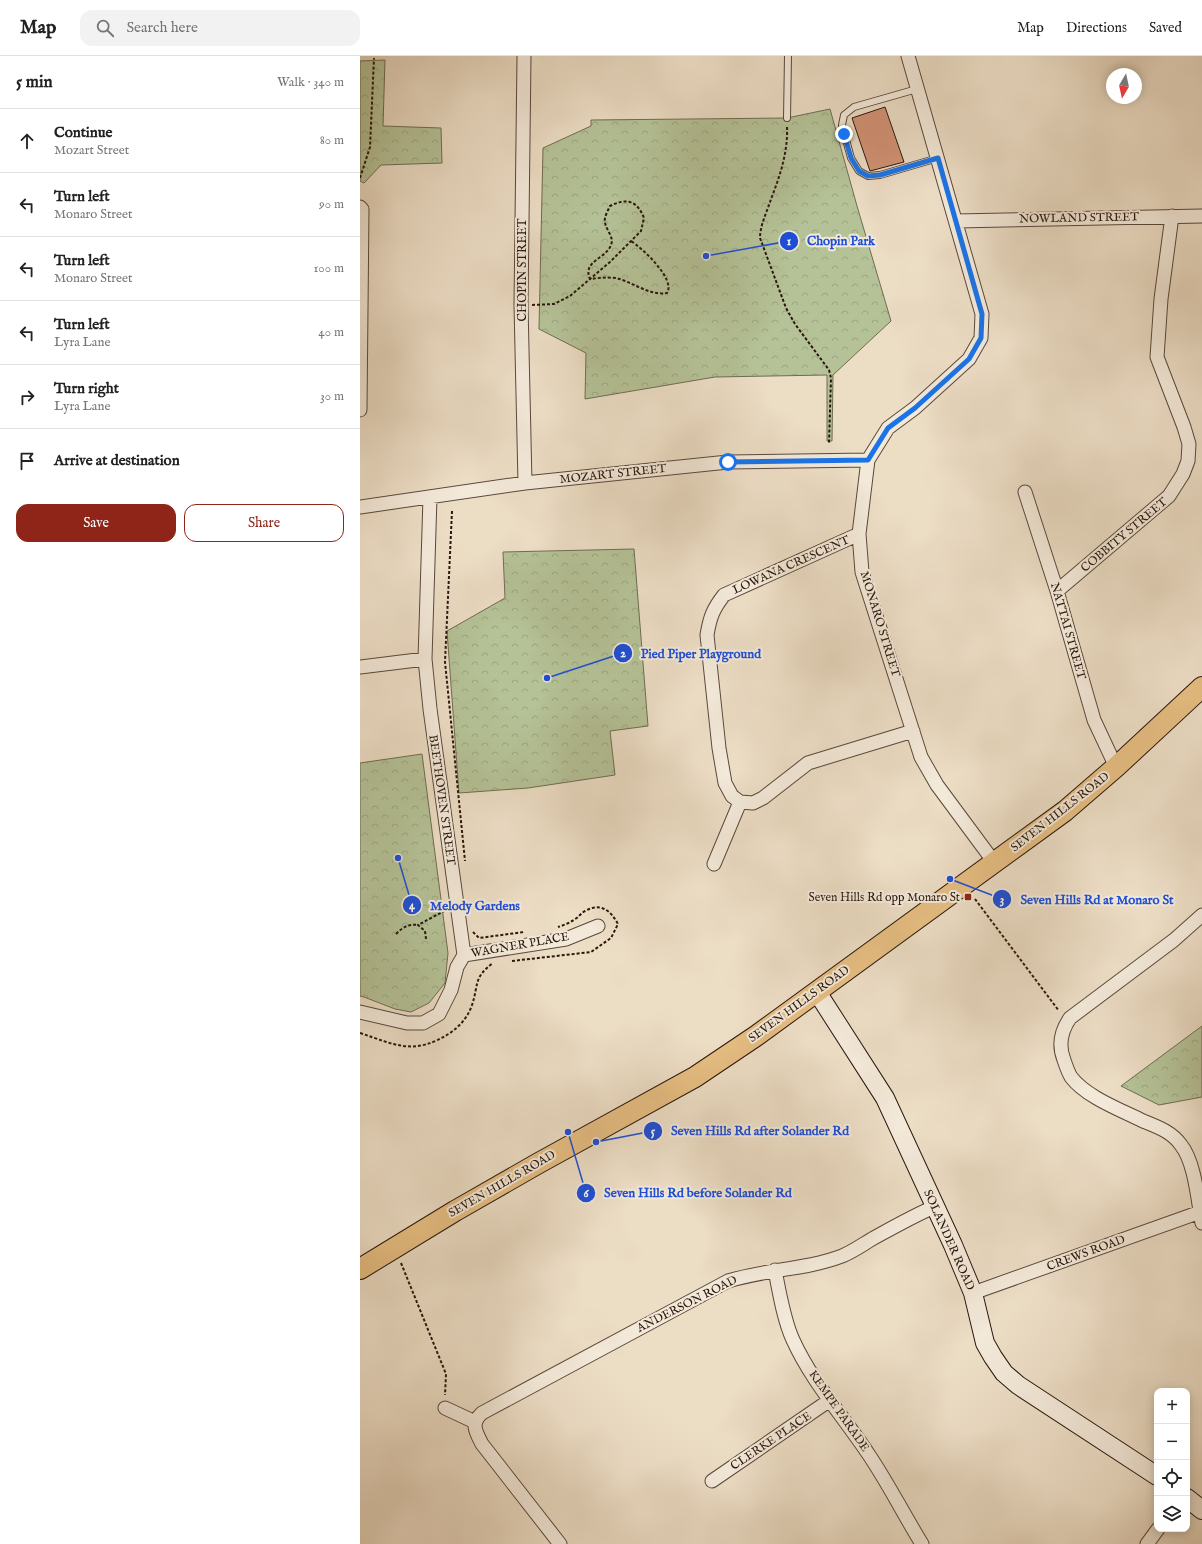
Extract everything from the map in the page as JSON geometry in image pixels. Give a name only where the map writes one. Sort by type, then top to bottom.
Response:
[{"type":"main road","name":"SEVEN HILLS ROAD","points":[[360,1269],[537,1164],[695,1077],[817,992],[1065,810],[1116,767],[1202,687]]},
{"type":"street","name":"CHOPIN STREET","points":[[524,56],[521,305],[525,483]]},
{"type":"street","name":"MONARO STREET","points":[[908,56],[982,314],[981,338],[969,359],[915,408],[888,428],[868,460],[859,534],[862,572],[921,757],[937,785],[994,862]]},
{"type":"street","points":[[360,207],[362,209],[362,217],[360,410]]},
{"type":"street","name":"COBBITY STREET","points":[[1057,591],[1169,496],[1183,474],[1188,461],[1189,444],[1184,427],[1157,357],[1161,299],[1172,216]]},
{"type":"street","name":"NOWLAND STREET","points":[[956,221],[1202,216]]},
{"type":"street","name":"MOZART STREET","points":[[360,507],[525,483],[728,462],[868,460]]},
{"type":"street","name":"NATTAI STREET","points":[[1025,492],[1057,591],[1094,720],[1116,767]]},
{"type":"street","name":"BEETHOVEN STREET","points":[[430,497],[425,659],[431,716],[464,955]]},
{"type":"street","name":"LOWANA CRESCENT","points":[[740,802],[732,796],[725,783],[719,748],[707,634],[714,608],[724,595],[859,534]]},
{"type":"street","points":[[360,667],[425,659]]},
{"type":"street","points":[[714,864],[740,802],[753,803],[763,798],[808,763],[913,731]]},
{"type":"street","points":[[1201,1218],[1189,1157],[1182,1145],[1163,1129],[1104,1101],[1081,1088],[1071,1077],[1062,1056],[1060,1042],[1066,1024],[1070,1018],[1174,940],[1202,915]]},
{"type":"street","name":"WAGNER PLACE","points":[[464,955],[566,939],[598,926]]},
{"type":"street","points":[[360,1012],[407,1024],[423,1023],[429,1020],[439,1014],[451,990],[457,967],[464,955]]},
{"type":"street","name":"SOLANDER ROAD","points":[[817,992],[885,1098],[904,1137],[973,1293],[985,1343],[993,1358],[1004,1373],[1018,1385],[1154,1474]]},
{"type":"street","name":"ANDERSON ROAD","points":[[475,1422],[482,1413],[489,1409],[728,1281],[745,1275],[799,1267],[843,1255],[916,1215],[934,1207]]},
{"type":"street","name":"CREWS ROAD","points":[[973,1293],[1201,1218]]},
{"type":"street","name":"KEMPE PARADE","points":[[775,1270],[781,1300],[793,1339],[801,1356],[830,1400],[870,1455],[922,1544]]},
{"type":"street","name":"CLERKE PLACE","points":[[712,1481],[830,1400]]},
{"type":"street","points":[[445,1408],[475,1422],[482,1444],[560,1544]]},
{"type":"street","points":[[1190,1500],[1202,1510]]},
{"type":"street","points":[[1147,1544],[1156,1532]]},
{"type":"lane","points":[[787,118],[788,56]]},
{"type":"lane","points":[[917,89],[854,107],[844,115],[842,125],[851,158],[859,171],[868,176],[880,175],[938,158]]},
{"type":"path","points":[[360,178],[370,147],[374,58]]},
{"type":"path","points":[[787,118],[788,143],[779,178],[760,232],[760,238],[786,308],[794,324],[829,370],[831,378],[829,443]]},
{"type":"path","points":[[540,306],[554,304],[570,296],[590,279],[610,262],[641,231],[644,218],[641,210],[635,204],[619,202],[610,206],[605,220],[606,228],[612,239],[612,244],[608,250],[588,268],[590,279]]},
{"type":"path","points":[[590,279],[616,278],[643,289],[661,294],[667,293],[669,290],[669,283],[662,272],[642,248],[631,241]]},
{"type":"path","points":[[452,511],[445,662],[465,867]]},
{"type":"path","points":[[975,898],[1066,1024]]},
{"type":"path","points":[[511,961],[591,952],[612,938],[618,924],[612,914],[604,908],[594,907],[584,911],[577,918],[567,924],[557,927]]},
{"type":"path","points":[[418,925],[435,915],[457,908]]},
{"type":"path","points":[[396,934],[403,927],[411,924],[418,925],[425,931],[426,939]]},
{"type":"path","points":[[470,929],[479,938],[529,931]]},
{"type":"path","points":[[360,1033],[394,1045],[426,1045],[435,1042],[464,1022],[473,1004],[479,976],[484,970],[494,963],[499,963]]},
{"type":"path","points":[[401,1263],[446,1374],[445,1408]]},
{"type":"green space","points":[[385,60],[383,126],[441,128],[442,163],[381,165],[364,183],[360,181],[360,61]]},
{"type":"green space","points":[[830,109],[891,321],[833,375],[832,441],[827,441],[827,375],[715,377],[585,399],[586,353],[539,329],[543,148],[591,126],[591,120],[787,118]]},
{"type":"green space","points":[[634,549],[648,726],[610,731],[615,775],[528,788],[459,793],[447,631],[505,598],[503,552]]},
{"type":"green space","points":[[422,754],[448,953],[445,983],[429,1003],[411,1012],[395,1009],[360,996],[360,763]]},
{"type":"green space","points":[[1202,1026],[1202,1097],[1159,1105],[1121,1086]]},
{"type":"building","points":[[885,107],[904,162],[870,171],[852,118]]},
{"type":"place","name":"Chopin Park","points":[[706,256]]},
{"type":"place","name":"Pied Piper Playground","points":[[547,678]]},
{"type":"place","name":"Melody Gardens","points":[[398,858]]},
{"type":"place","name":"Seven Hills Rd at Monaro St","points":[[950,879]]},
{"type":"place","name":"Seven Hills Rd opp Monaro St","points":[[968,897]]},
{"type":"place","name":"Seven Hills Rd before Solander Rd","points":[[568,1132]]},
{"type":"place","name":"Seven Hills Rd after Solander Rd","points":[[596,1142]]},
{"type":"route","points":[[728,462],[868,460],[888,428],[915,408],[969,359],[981,338],[982,314],[938,158],[880,175],[868,176],[859,171],[851,158],[844,134]]}]
